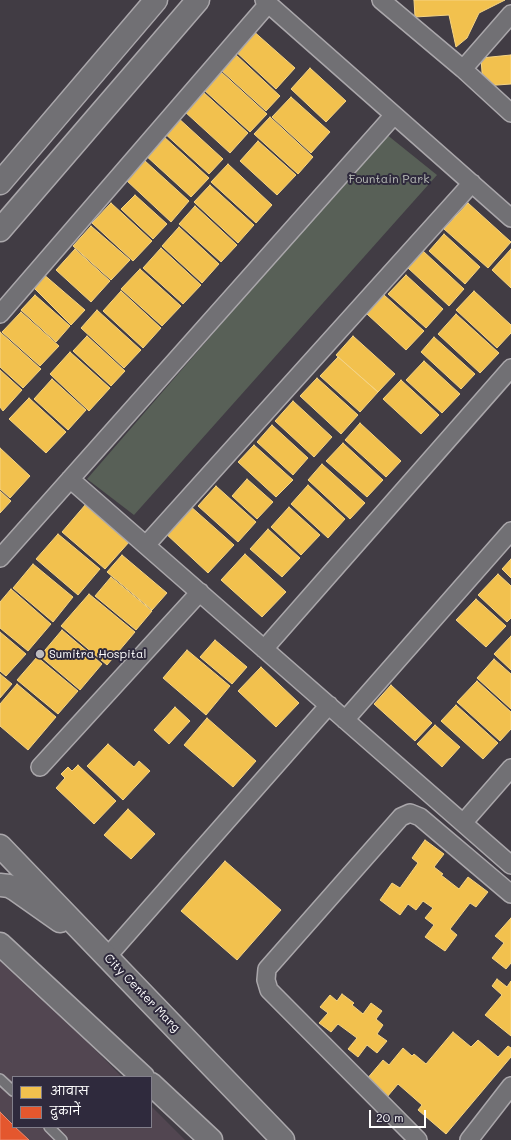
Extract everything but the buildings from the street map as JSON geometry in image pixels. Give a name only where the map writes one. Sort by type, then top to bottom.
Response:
[{"type":"street","points":[[0,182],[156,0]]},
{"type":"street","points":[[0,230],[198,0]]},
{"type":"street","points":[[0,314],[266,2],[511,218]]},
{"type":"street","points":[[387,2],[511,113]]},
{"type":"street","points":[[463,69],[511,14]]},
{"type":"street","points":[[0,558],[394,114]]},
{"type":"street","points":[[146,545],[472,183]]},
{"type":"street","points":[[264,649],[511,368]]},
{"type":"street","points":[[70,479],[511,865]]},
{"type":"street","points":[[345,720],[511,531]]},
{"type":"street","points":[[40,767],[200,592]]},
{"type":"street","points":[[107,957],[329,705]]},
{"type":"street","points":[[463,823],[511,768]]},
{"type":"street","points":[[418,1140],[270,990],[266,980],[267,969],[401,817],[410,814],[420,817],[511,894]]},
{"type":"street","name":"City Center Marg","points":[[0,846],[283,1140]]},
{"type":"street","points":[[0,885],[9,886],[63,922],[83,931]]},
{"type":"street","points":[[0,944],[142,1076]]},
{"type":"street","points":[[152,1085],[211,1140]]},
{"type":"street","points":[[469,1140],[511,1086]]},
{"type":"lane","points":[[0,1079],[12,1091]]},
{"type":"lane","points":[[50,1128],[62,1140]]},
{"type":"shaded area","points":[[0,954],[121,1076],[12,1076],[12,1128],[152,1128],[152,1107],[185,1140],[0,1140]]},
{"type":"green space","name":"Fountain Park","points":[[386,134],[437,175],[134,515],[87,479]]},
{"type":"place","name":"Sumitra Hospital","points":[[40,654]]}]
